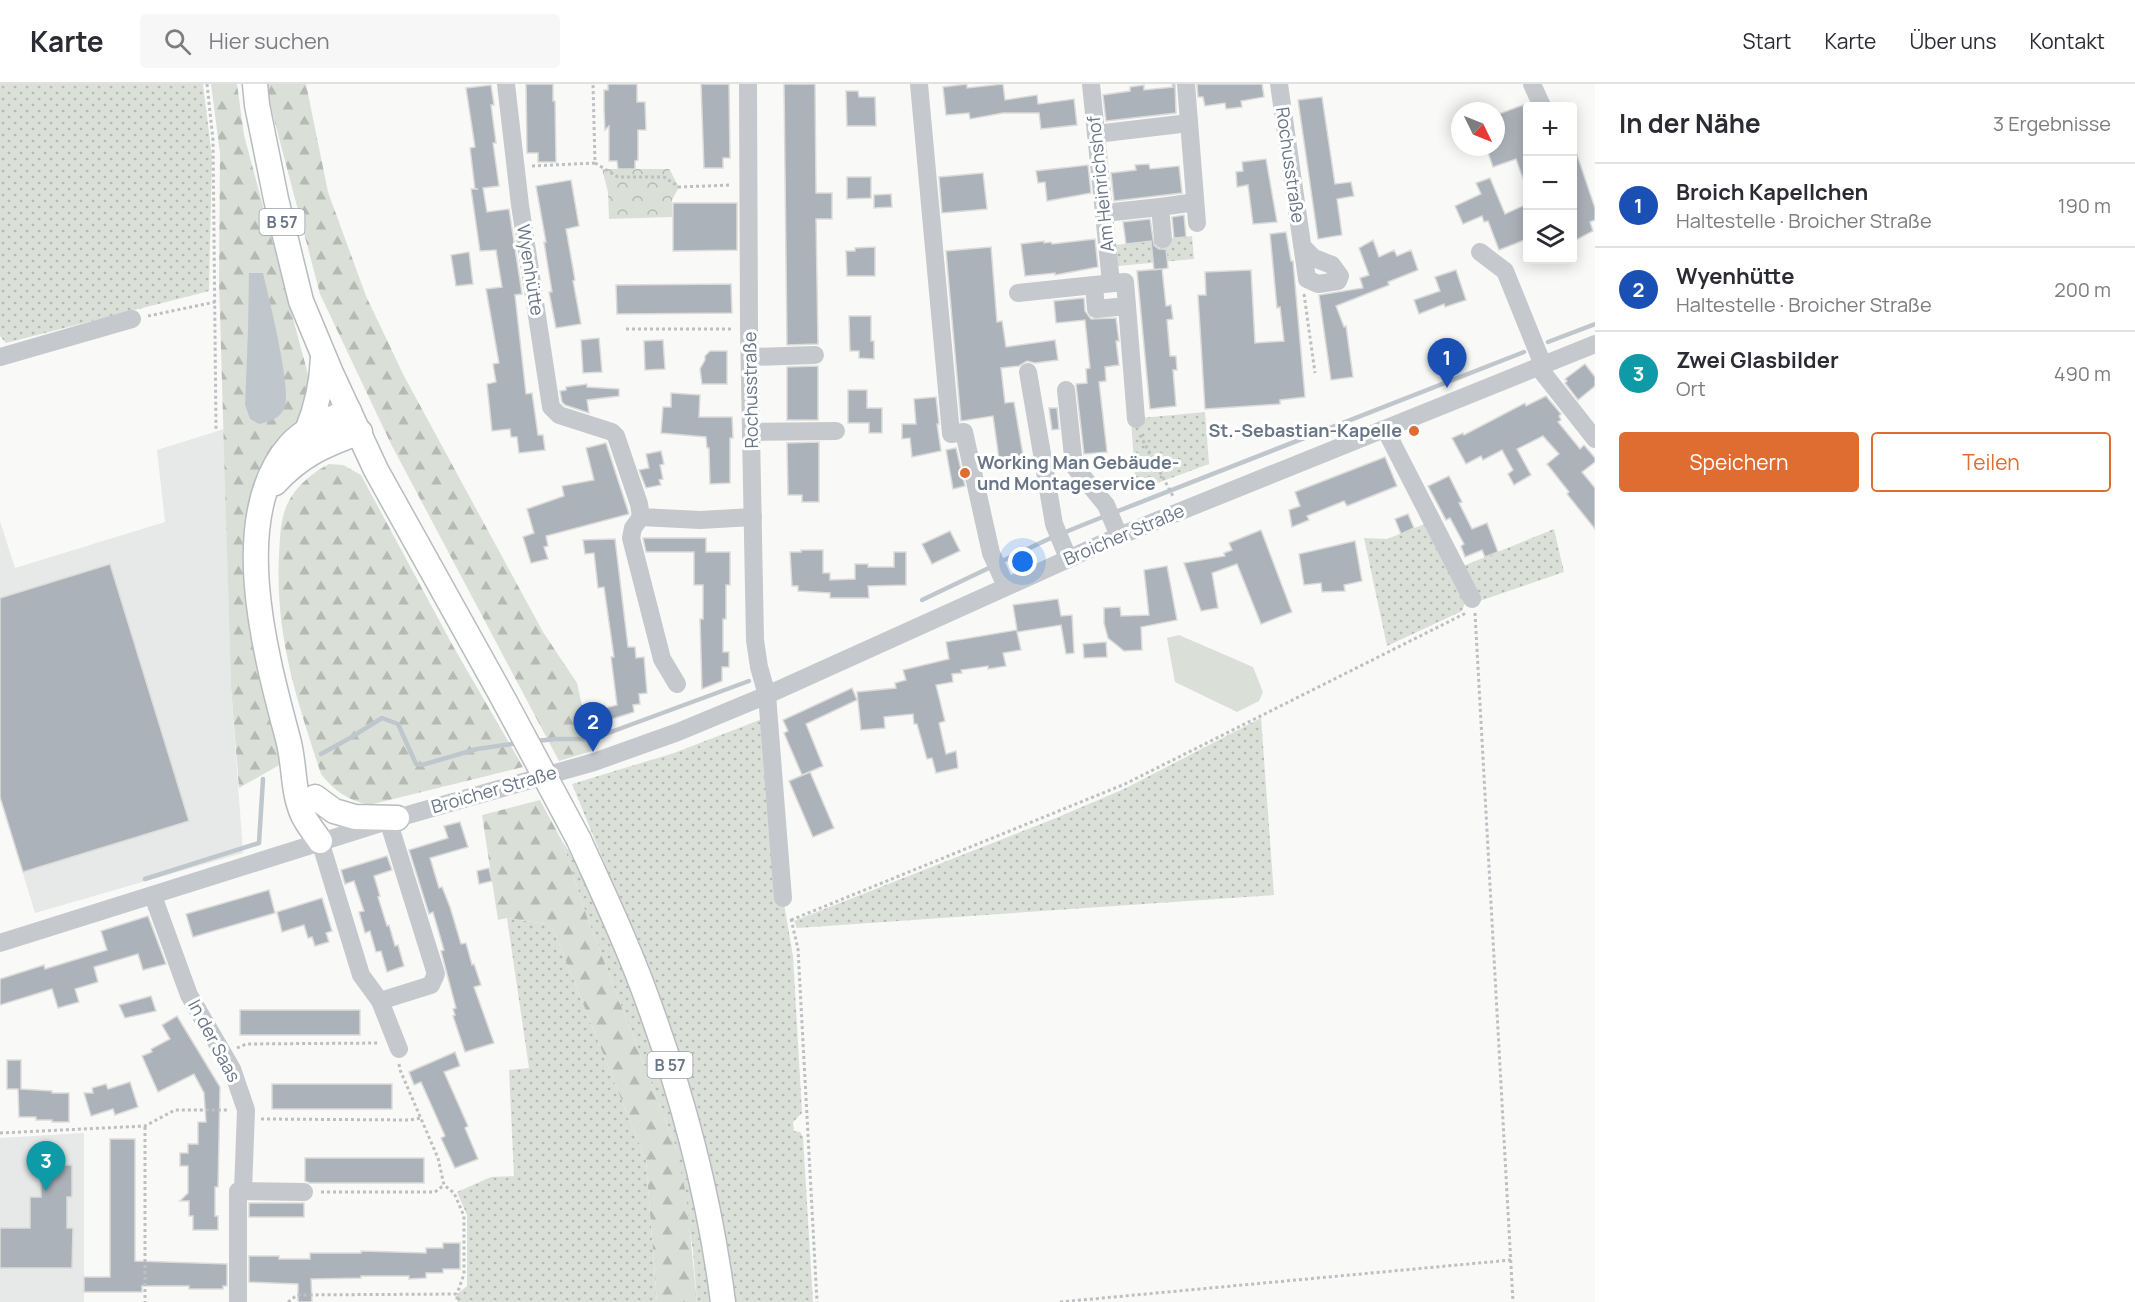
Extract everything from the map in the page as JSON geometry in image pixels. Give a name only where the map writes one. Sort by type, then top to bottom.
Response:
[{"type":"main road","name":"B 57","points":[[255,84],[257,105],[276,199],[301,301],[324,356],[376,470],[579,840],[650,1006],[677,1088],[697,1160],[716,1251],[723,1302]]},
{"type":"main road","points":[[308,431],[322,382],[324,356]]},
{"type":"main road","points":[[320,842],[320,815],[315,797],[289,742],[275,695],[258,590],[257,520],[264,493],[278,462],[291,443],[308,431],[354,421]]},
{"type":"main road","points":[[264,493],[291,466],[323,446],[354,421]]},
{"type":"main road","points":[[289,742],[295,787],[303,815],[320,842]]},
{"type":"main road","points":[[315,797],[334,811],[355,818],[393,819]]},
{"type":"street","name":"Wyenhütte","points":[[506,84],[515,166],[551,407],[560,415],[612,432],[616,436],[639,504],[641,517]]},
{"type":"street","name":"Rochusstraße","points":[[748,84],[749,329],[755,640],[759,667],[767,695]]},
{"type":"street","points":[[919,84],[951,434],[964,432],[991,555],[1003,580]]},
{"type":"street","name":"Am Heinrichshof","points":[[1090,84],[1104,213],[1102,284],[1096,309],[1127,306]]},
{"type":"street","points":[[1186,84],[1197,223]]},
{"type":"street","name":"Rochusstraße","points":[[1279,84],[1302,246],[1309,281],[1318,284],[1335,283],[1339,279],[1339,273],[1332,265],[1318,261],[1302,246]]},
{"type":"street","points":[[1532,84],[1540,102]]},
{"type":"street","points":[[1096,134],[1189,123]]},
{"type":"street","points":[[1104,213],[1190,203]]},
{"type":"street","points":[[1160,207],[1163,239]]},
{"type":"street","points":[[1480,252],[1504,271],[1543,372],[1595,439]]},
{"type":"street","points":[[1018,293],[1125,282],[1136,419]]},
{"type":"street","points":[[0,357],[132,319]]},
{"type":"street","name":"Broicher Straße","points":[[0,943],[393,819],[594,762],[678,732],[767,695],[1066,551],[1385,429],[1595,344]]},
{"type":"street","points":[[750,357],[815,355]]},
{"type":"street","points":[[1028,372],[1054,524],[1066,551]]},
{"type":"street","points":[[1066,390],[1074,466],[1106,505],[1116,530]]},
{"type":"street","points":[[1385,429],[1472,599]]},
{"type":"street","points":[[751,432],[836,430]]},
{"type":"street","points":[[677,684],[662,659],[631,538],[633,528],[641,517],[700,520],[753,517]]},
{"type":"street","points":[[767,695],[783,898]]},
{"type":"street","points":[[380,1001],[431,985],[436,974],[393,819]]},
{"type":"street","points":[[320,842],[361,975],[380,1001],[397,1043]]},
{"type":"street","name":"In der Saas","points":[[153,896],[189,995],[232,1069],[245,1115],[243,1191],[238,1191],[238,1302]]},
{"type":"street","points":[[243,1191],[304,1192]]},
{"type":"path","points":[[207,84],[213,140],[216,429]]},
{"type":"path","points":[[593,84],[595,163]]},
{"type":"path","points":[[515,166],[595,163],[618,177],[664,177],[679,187],[749,185]]},
{"type":"path","points":[[1309,281],[1304,296],[1315,373]]},
{"type":"path","points":[[132,319],[216,302]]},
{"type":"path","points":[[626,329],[749,329]]},
{"type":"path","points":[[1136,419],[1139,432],[1175,500]]},
{"type":"path","points":[[791,920],[1125,784],[1474,609],[1513,1302]]},
{"type":"path","points":[[783,898],[798,949],[817,1302]]},
{"type":"path","points":[[224,1054],[246,1044],[397,1043],[400,1070],[438,1158],[444,1185],[454,1193],[464,1216],[464,1274],[457,1294],[457,1302]]},
{"type":"path","points":[[0,1133],[145,1126],[175,1110],[245,1115],[410,1120],[421,1118]]},
{"type":"path","points":[[145,1126],[145,1302]]},
{"type":"path","points":[[304,1192],[435,1192],[444,1185]]},
{"type":"path","points":[[1060,1302],[1511,1260]]},
{"type":"path","points":[[288,1302],[297,1295],[457,1294]]},
{"type":"shaded area","points":[[249,273],[263,273],[285,380],[285,407],[281,414],[271,421],[259,424],[250,419],[245,405]]},
{"type":"shaded area","points":[[224,429],[231,687],[243,853],[35,913],[0,798],[0,521],[15,568],[165,522],[157,450]]},
{"type":"shaded area","points":[[84,1133],[84,1302],[0,1302],[0,1138]]},
{"type":"green space","points":[[0,84],[203,84],[212,157],[209,291],[6,343],[0,336]]},
{"type":"green space","points":[[211,84],[237,84],[244,135],[310,382],[309,409],[260,474],[247,514],[252,619],[281,764],[239,788],[231,687],[219,281],[220,153]]},
{"type":"green space","points":[[266,84],[306,84],[328,192],[366,296],[404,376],[543,632],[577,683],[592,751],[559,761],[391,444],[320,294]]},
{"type":"green space","points":[[602,169],[669,169],[679,187],[672,200],[672,217],[609,219],[608,192]]},
{"type":"green space","points":[[1192,236],[1194,259],[1118,266],[1115,245]]},
{"type":"green space","points":[[1205,412],[1209,464],[1136,491],[1131,419]]},
{"type":"green space","points":[[329,464],[343,465],[361,475],[453,646],[523,767],[369,805],[342,794],[321,774],[289,666],[280,612],[279,554],[283,518],[291,497],[308,478]]},
{"type":"green space","points":[[1427,523],[1466,600],[1462,611],[1387,646],[1364,538],[1387,539]]},
{"type":"green space","points":[[1554,529],[1564,572],[1477,602],[1463,566]]},
{"type":"green space","points":[[1179,635],[1253,667],[1263,692],[1259,701],[1237,712],[1175,682],[1167,638]]},
{"type":"green space","points":[[1261,718],[1274,895],[797,928],[794,921],[1124,789]]},
{"type":"green space","points":[[762,719],[783,898],[793,956],[802,1113],[793,1122],[794,1131],[800,1132],[803,1137],[813,1302],[735,1302],[718,1211],[641,953],[572,784],[674,753]]},
{"type":"green space","points":[[540,800],[562,841],[587,917],[675,1145],[686,1194],[697,1302],[657,1302],[646,1161],[554,931],[546,924],[507,918],[498,920],[482,815]]},
{"type":"green space","points":[[562,841],[578,865],[596,903],[626,974],[660,1069],[687,1166],[714,1302],[697,1302],[693,1251],[675,1145],[587,917]]},
{"type":"green space","points":[[507,918],[546,924],[554,931],[646,1161],[657,1302],[457,1302],[457,1294],[467,1286],[467,1215],[457,1192],[491,1177],[514,1176],[509,1070],[529,1068]]},
{"type":"building","points":[[526,84],[553,84],[556,162],[538,162],[538,153],[527,153]]},
{"type":"building","points":[[608,84],[637,84],[637,102],[645,102],[646,130],[638,130],[638,160],[635,161],[635,169],[618,169],[617,161],[609,161],[609,126],[605,130],[604,109],[604,90],[608,90]]},
{"type":"building","points":[[701,84],[729,84],[730,158],[723,158],[723,168],[704,168]]},
{"type":"building","points":[[784,84],[815,84],[816,193],[832,193],[832,219],[816,219],[818,344],[787,345]]},
{"type":"building","points":[[967,84],[967,88],[1003,84],[1005,100],[1037,95],[1038,104],[1074,99],[1077,125],[1041,129],[1039,113],[1003,113],[970,119],[969,113],[946,115],[943,87]]},
{"type":"building","points":[[1172,84],[1175,84],[1176,113],[1106,121],[1103,95],[1130,91],[1130,87],[1144,85],[1144,90],[1173,87]]},
{"type":"building","points":[[1197,84],[1262,84],[1264,97],[1241,101],[1242,107],[1226,109],[1225,103],[1205,106],[1203,97],[1198,97]]},
{"type":"building","points":[[491,85],[496,143],[493,143],[499,186],[483,188],[487,212],[509,209],[522,294],[515,295],[526,394],[532,393],[538,435],[543,435],[545,450],[519,453],[517,437],[511,437],[510,429],[492,431],[487,384],[496,382],[493,364],[499,363],[486,289],[502,287],[496,250],[480,251],[471,189],[475,189],[470,148],[475,147],[466,88]]},
{"type":"building","points":[[846,91],[858,91],[859,97],[875,97],[876,126],[847,126]]},
{"type":"building","points":[[1322,97],[1335,184],[1351,182],[1354,196],[1337,199],[1342,235],[1318,239],[1298,100]]},
{"type":"building","points":[[1523,105],[1523,179],[1516,159],[1493,167],[1489,156],[1505,156],[1505,112]]},
{"type":"building","points":[[1577,155],[1595,208],[1595,220],[1590,222],[1593,231],[1577,239]]},
{"type":"building","points":[[1266,159],[1277,222],[1253,224],[1248,185],[1237,187],[1236,172],[1243,171],[1242,162]]},
{"type":"building","points":[[1149,164],[1150,169],[1179,166],[1182,193],[1114,201],[1111,173],[1136,170],[1135,165]]},
{"type":"building","points":[[1088,165],[1091,193],[1047,201],[1045,182],[1038,183],[1036,171]]},
{"type":"building","points":[[983,173],[987,209],[942,213],[939,177]]},
{"type":"building","points":[[847,177],[871,177],[871,198],[847,199]]},
{"type":"building","points":[[1490,178],[1505,214],[1523,206],[1523,241],[1499,250],[1488,221],[1484,222],[1482,216],[1463,224],[1455,206],[1481,194],[1476,183]]},
{"type":"building","points":[[571,180],[579,226],[566,229],[581,324],[556,328],[549,292],[552,292],[544,242],[546,242],[536,186]]},
{"type":"building","points":[[891,194],[892,207],[874,208],[874,195]]},
{"type":"building","points":[[673,203],[737,203],[737,250],[673,251]]},
{"type":"building","points":[[1184,215],[1186,237],[1174,238],[1172,217]]},
{"type":"building","points":[[1150,219],[1154,245],[1159,249],[1166,249],[1168,268],[1162,269],[1166,306],[1171,305],[1173,319],[1167,320],[1170,356],[1176,356],[1177,370],[1173,370],[1176,406],[1150,409],[1137,271],[1154,270],[1151,241],[1126,244],[1123,222]]},
{"type":"building","points":[[1286,232],[1291,261],[1293,261],[1305,397],[1280,400],[1280,404],[1205,409],[1198,295],[1206,295],[1205,272],[1251,270],[1255,343],[1284,341],[1280,307],[1277,308],[1270,234]]},
{"type":"building","points":[[1095,239],[1098,267],[1055,275],[1055,273],[1025,276],[1021,244],[1044,241],[1044,243],[1051,242],[1052,244]]},
{"type":"building","points":[[1373,240],[1379,257],[1394,250],[1397,256],[1411,250],[1418,270],[1388,282],[1389,285],[1336,306],[1344,327],[1346,326],[1353,377],[1331,380],[1319,295],[1363,288],[1360,278],[1369,275],[1359,248]]},
{"type":"building","points":[[875,247],[875,276],[847,276],[846,251]]},
{"type":"building","points":[[991,247],[997,322],[1002,321],[1006,347],[1055,340],[1058,360],[1035,363],[1027,361],[1019,366],[1001,368],[1005,403],[1014,402],[1023,455],[999,459],[993,416],[961,421],[946,251]]},
{"type":"building","points":[[469,252],[473,284],[456,286],[451,255]]},
{"type":"building","points":[[1456,270],[1466,300],[1445,307],[1444,304],[1419,314],[1414,300],[1440,291],[1435,277]]},
{"type":"building","points":[[731,284],[732,313],[617,314],[616,285]]},
{"type":"building","points":[[1084,298],[1085,311],[1091,319],[1116,318],[1119,365],[1105,367],[1106,381],[1099,382],[1107,452],[1084,454],[1076,384],[1087,383],[1086,369],[1090,368],[1085,320],[1056,323],[1054,301]]},
{"type":"building","points":[[849,316],[871,316],[874,359],[859,358],[859,351],[850,351]]},
{"type":"building","points":[[599,338],[602,372],[583,373],[581,340]]},
{"type":"building","points":[[663,340],[665,369],[645,370],[644,341]]},
{"type":"building","points":[[710,351],[727,351],[727,384],[702,384],[700,369],[705,356]]},
{"type":"building","points":[[1585,364],[1595,377],[1595,386],[1578,400],[1565,383],[1567,381],[1565,379]]},
{"type":"building","points":[[818,366],[818,420],[787,420],[787,367]]},
{"type":"building","points":[[587,384],[587,387],[619,389],[619,396],[587,400],[589,413],[562,402],[560,391],[566,390],[566,387]]},
{"type":"building","points":[[848,390],[867,390],[867,408],[882,408],[882,433],[869,433],[869,423],[848,423]]},
{"type":"building","points":[[671,393],[700,395],[699,417],[732,417],[730,483],[710,484],[709,448],[707,448],[706,437],[661,433],[663,407],[671,407]]},
{"type":"building","points":[[1546,396],[1561,414],[1559,416],[1561,420],[1558,422],[1580,449],[1584,445],[1595,458],[1595,462],[1582,472],[1595,488],[1595,529],[1547,464],[1559,454],[1543,436],[1517,449],[1531,475],[1514,485],[1508,474],[1513,470],[1502,450],[1483,460],[1481,456],[1466,464],[1452,438],[1463,433],[1464,435],[1525,403],[1526,406]]},
{"type":"building","points":[[936,397],[941,451],[912,457],[910,438],[902,439],[902,424],[916,424],[914,399]]},
{"type":"building","points":[[1049,408],[1057,408],[1059,429],[1052,430]]},
{"type":"building","points":[[819,442],[819,502],[802,502],[802,495],[788,495],[787,443]]},
{"type":"building","points":[[606,443],[629,514],[546,536],[548,546],[544,547],[548,559],[531,563],[523,537],[534,533],[527,509],[564,496],[562,486],[594,480],[586,448]]},
{"type":"building","points":[[956,448],[965,486],[953,489],[946,450]]},
{"type":"building","points":[[661,451],[664,464],[660,465],[663,479],[659,480],[661,485],[646,488],[639,470],[649,468],[646,454]]},
{"type":"building","points":[[1385,457],[1397,486],[1347,506],[1344,501],[1307,516],[1309,520],[1292,527],[1289,510],[1300,506],[1295,492]]},
{"type":"building","points":[[1449,476],[1472,529],[1487,523],[1498,552],[1485,557],[1482,550],[1465,557],[1461,546],[1464,544],[1450,518],[1446,520],[1428,486]]},
{"type":"building","points":[[1408,514],[1414,528],[1401,534],[1395,519]]},
{"type":"building","points":[[1261,530],[1292,612],[1261,624],[1237,564],[1212,573],[1218,608],[1201,611],[1184,563],[1225,556],[1224,553],[1232,550],[1229,543]]},
{"type":"building","points":[[950,531],[960,551],[932,564],[922,544]]},
{"type":"building","points":[[643,538],[706,538],[706,552],[730,552],[730,585],[726,585],[726,619],[723,619],[723,652],[729,652],[729,667],[722,667],[722,681],[702,689],[700,619],[703,619],[703,585],[694,585],[694,552],[646,552]]},
{"type":"building","points":[[615,539],[628,647],[635,647],[636,658],[644,657],[647,693],[639,694],[640,704],[633,705],[634,712],[590,726],[586,713],[617,705],[611,657],[614,657],[604,587],[598,588],[594,553],[585,554],[583,540]]},
{"type":"building","points":[[1355,541],[1362,581],[1344,585],[1345,591],[1322,592],[1321,583],[1304,585],[1299,554]]},
{"type":"building","points":[[801,550],[823,550],[823,573],[830,573],[830,580],[855,579],[855,564],[868,564],[868,567],[894,567],[894,552],[906,552],[906,585],[868,586],[869,598],[830,598],[830,593],[798,591],[798,586],[792,586],[790,552],[801,552]]},
{"type":"building","points":[[110,564],[189,821],[23,872],[0,797],[0,598]]},
{"type":"building","points":[[1167,566],[1177,620],[1141,627],[1142,650],[1124,651],[1108,638],[1104,623],[1104,608],[1120,607],[1121,616],[1149,615],[1144,570]]},
{"type":"building","points":[[1058,599],[1061,616],[1072,615],[1074,653],[1066,654],[1061,625],[1017,632],[1021,650],[1003,653],[1006,666],[961,670],[962,673],[952,674],[953,682],[936,685],[945,721],[939,723],[946,754],[956,751],[958,768],[936,773],[932,758],[927,759],[917,724],[914,724],[913,714],[884,717],[885,728],[861,730],[857,692],[896,688],[895,683],[906,680],[903,670],[949,659],[946,642],[1017,630],[1013,605]]},
{"type":"building","points":[[1106,642],[1107,657],[1084,658],[1083,644]]},
{"type":"building","points":[[852,688],[857,700],[806,724],[823,766],[802,775],[784,733],[788,731],[783,720]]},
{"type":"building","points":[[810,772],[834,828],[813,837],[789,781]]},
{"type":"building","points":[[460,822],[468,847],[430,858],[439,888],[442,887],[450,907],[461,944],[466,943],[472,965],[474,964],[481,985],[474,987],[494,1043],[465,1052],[453,1016],[455,1015],[453,1009],[456,1008],[441,951],[444,950],[433,912],[429,914],[409,850],[448,838],[444,826]]},
{"type":"building","points":[[387,856],[392,870],[374,876],[387,926],[389,925],[395,946],[398,945],[404,966],[387,972],[381,951],[376,952],[370,931],[365,933],[359,912],[364,911],[354,881],[345,884],[341,870]]},
{"type":"building","points":[[489,868],[492,881],[479,884],[477,871]]},
{"type":"building","points":[[269,890],[275,913],[193,937],[186,914]]},
{"type":"building","points":[[322,898],[332,931],[326,933],[329,942],[315,946],[312,937],[308,938],[304,925],[282,932],[277,912]]},
{"type":"building","points":[[148,916],[166,964],[143,970],[138,954],[94,967],[98,982],[75,989],[79,1002],[58,1008],[52,989],[0,1005],[0,979],[44,965],[45,969],[107,950],[101,931]]},
{"type":"building","points":[[151,996],[156,1011],[125,1018],[119,1005]]},
{"type":"building","points":[[240,1010],[360,1010],[360,1035],[240,1035]]},
{"type":"building","points":[[177,1016],[220,1087],[218,1187],[215,1187],[215,1216],[218,1216],[218,1230],[193,1230],[193,1216],[189,1216],[189,1201],[180,1201],[188,1193],[188,1166],[180,1166],[180,1153],[188,1153],[188,1144],[198,1144],[198,1122],[206,1122],[204,1093],[194,1074],[158,1092],[142,1056],[170,1039],[162,1025]]},
{"type":"building","points":[[455,1052],[460,1066],[444,1072],[468,1126],[465,1128],[478,1159],[455,1168],[441,1138],[445,1136],[421,1082],[414,1085],[409,1072]]},
{"type":"building","points":[[7,1060],[21,1060],[21,1089],[69,1093],[69,1122],[19,1117],[18,1089],[7,1089]]},
{"type":"building","points":[[130,1082],[138,1107],[115,1115],[113,1109],[91,1116],[84,1093],[93,1093],[92,1088],[106,1084],[108,1089]]},
{"type":"building","points":[[272,1084],[392,1084],[392,1109],[272,1109]]},
{"type":"building","points":[[110,1139],[135,1139],[135,1261],[227,1264],[227,1286],[223,1286],[223,1289],[189,1289],[189,1286],[142,1286],[142,1292],[84,1292],[84,1277],[110,1277]]},
{"type":"building","points":[[305,1158],[424,1158],[424,1183],[310,1183],[305,1181]]},
{"type":"building","points":[[45,1165],[72,1165],[72,1197],[67,1197],[67,1228],[73,1228],[72,1268],[0,1268],[0,1228],[30,1228],[30,1197],[41,1197],[41,1176],[46,1176]]},
{"type":"building","points":[[249,1203],[304,1203],[304,1217],[249,1217]]},
{"type":"building","points":[[443,1243],[460,1243],[460,1269],[443,1269],[443,1273],[426,1273],[426,1278],[361,1276],[361,1278],[311,1279],[312,1302],[298,1302],[298,1284],[249,1282],[249,1256],[310,1259],[310,1253],[361,1253],[361,1251],[426,1253],[426,1248],[443,1248]]},
{"type":"waterway","points":[[1548,342],[1595,324]]},
{"type":"waterway","points":[[1113,513],[1524,352]]},
{"type":"waterway","points":[[1063,533],[1105,516]]},
{"type":"waterway","points":[[1000,562],[1055,536]]},
{"type":"waterway","points":[[922,600],[993,566]]},
{"type":"waterway","points":[[536,741],[592,739],[749,681]]},
{"type":"waterway","points":[[321,754],[382,718],[398,724],[416,764],[422,765],[477,749],[519,743]]},
{"type":"waterway","points":[[145,879],[259,843],[263,779]]},
{"type":"place","name":"Broich Kapellchen","points":[[1447,388]]},
{"type":"place","name":"St.-Sebastian-Kapelle","points":[[1414,431]]},
{"type":"place","name":"Working Man Gebäude- und Montageservice","points":[[965,473]]},
{"type":"place","name":"Wyenhütte","points":[[593,752]]},
{"type":"place","name":"Zwei Glasbilder","points":[[46,1191]]}]
